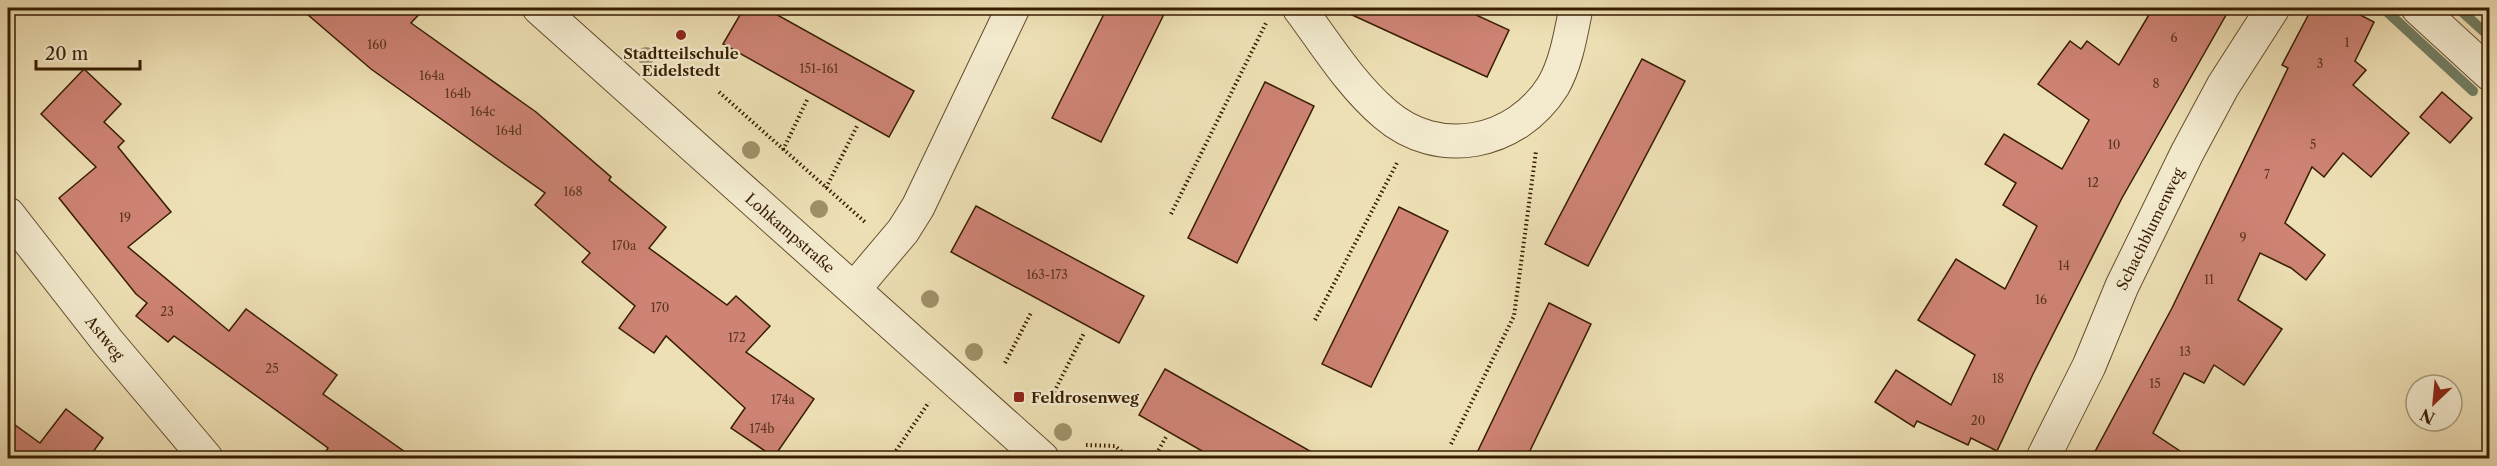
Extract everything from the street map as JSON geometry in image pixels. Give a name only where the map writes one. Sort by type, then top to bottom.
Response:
[{"type":"street","name":"Lohkampstraße","points":[[539,8],[1042,459]]},
{"type":"street","points":[[854,289],[903,231],[918,207],[1013,8]]},
{"type":"street","points":[[1299,8],[1359,88],[1386,115],[1413,133],[1434,140],[1460,142],[1484,138],[1506,130],[1529,115],[1554,83],[1576,8]]},
{"type":"street","name":"Schachblumenweg","points":[[2043,459],[2089,366],[2121,286],[2187,153],[2223,86],[2273,8]]},
{"type":"street","points":[[2418,8],[2490,74]]},
{"type":"street","name":"Astweg","points":[[8,214],[94,325],[206,459]]},
{"type":"path","points":[[1171,214],[1269,18]]},
{"type":"path","points":[[719,92],[870,227]]},
{"type":"path","points":[[783,150],[807,100]]},
{"type":"path","points":[[1451,444],[1514,316],[1538,141],[1529,115]]},
{"type":"path","points":[[826,188],[857,126]]},
{"type":"path","points":[[1315,320],[1413,133]]},
{"type":"path","points":[[1005,363],[1031,313]]},
{"type":"path","points":[[1048,404],[1084,333]]},
{"type":"path","points":[[891,459],[930,401]]},
{"type":"path","points":[[1154,459],[1166,437]]},
{"type":"path","points":[[1086,445],[1115,446],[1129,459]]},
{"type":"building","points":[[300,8],[425,8],[411,23],[536,112],[611,177],[609,180],[666,227],[649,248],[727,305],[736,296],[770,326],[746,352],[814,399],[774,457],[731,428],[745,408],[666,336],[654,353],[619,328],[635,306],[582,262],[590,253],[535,205],[545,193],[371,69]]},
{"type":"building","points":[[744,8],[765,8],[914,91],[889,137],[723,44]]},
{"type":"building","points":[[1107,8],[1167,8],[1101,142],[1052,118]]},
{"type":"building","points":[[1337,8],[1461,8],[1509,30],[1487,77]]},
{"type":"building","points":[[2153,8],[2230,8],[2122,198],[2033,374],[1997,451],[1971,438],[1968,445],[1917,421],[1914,427],[1875,402],[1896,370],[1951,405],[1975,355],[1918,320],[1956,259],[2005,289],[2037,226],[2003,205],[2016,183],[1985,164],[2004,134],[2062,169],[2089,120],[2038,84],[2070,41],[2081,49],[2087,41],[2119,65]]},
{"type":"building","points":[[2312,8],[2347,8],[2374,22],[2355,61],[2366,70],[2353,85],[2409,133],[2371,177],[2343,153],[2324,177],[2312,167],[2285,223],[2325,255],[2306,280],[2291,268],[2260,253],[2238,300],[2282,329],[2244,385],[2214,365],[2204,383],[2184,373],[2153,433],[2192,459],[2091,459],[2172,308],[2288,68],[2282,65]]},
{"type":"building","points":[[1642,59],[1685,81],[1588,266],[1545,244]]},
{"type":"building","points":[[84,69],[121,104],[104,122],[124,141],[118,147],[171,212],[128,247],[229,331],[246,309],[337,375],[323,394],[415,459],[321,459],[328,448],[174,336],[168,342],[136,316],[147,303],[136,294],[59,198],[96,167],[41,114]]},
{"type":"building","points":[[1265,82],[1314,106],[1237,263],[1188,238]]},
{"type":"building","points":[[2442,92],[2472,118],[2450,143],[2420,117]]},
{"type":"building","points":[[976,206],[1144,296],[1119,343],[951,252]]},
{"type":"building","points":[[1399,207],[1448,231],[1371,387],[1322,364]]},
{"type":"building","points":[[1549,303],[1591,324],[1526,459],[1474,459]]},
{"type":"building","points":[[1165,369],[1324,459],[1216,459],[1139,415]]},
{"type":"building","points":[[66,409],[103,438],[88,459],[8,459],[8,420],[40,443]]},
{"type":"waterway","points":[[2383,8],[2473,91]]},
{"type":"waterway","points":[[2458,8],[2490,37]]},
{"type":"place","name":"Stadtteilschule Eidelstedt","points":[[681,35]]},
{"type":"place","name":"Feldrosenweg","points":[[1019,397]]}]
